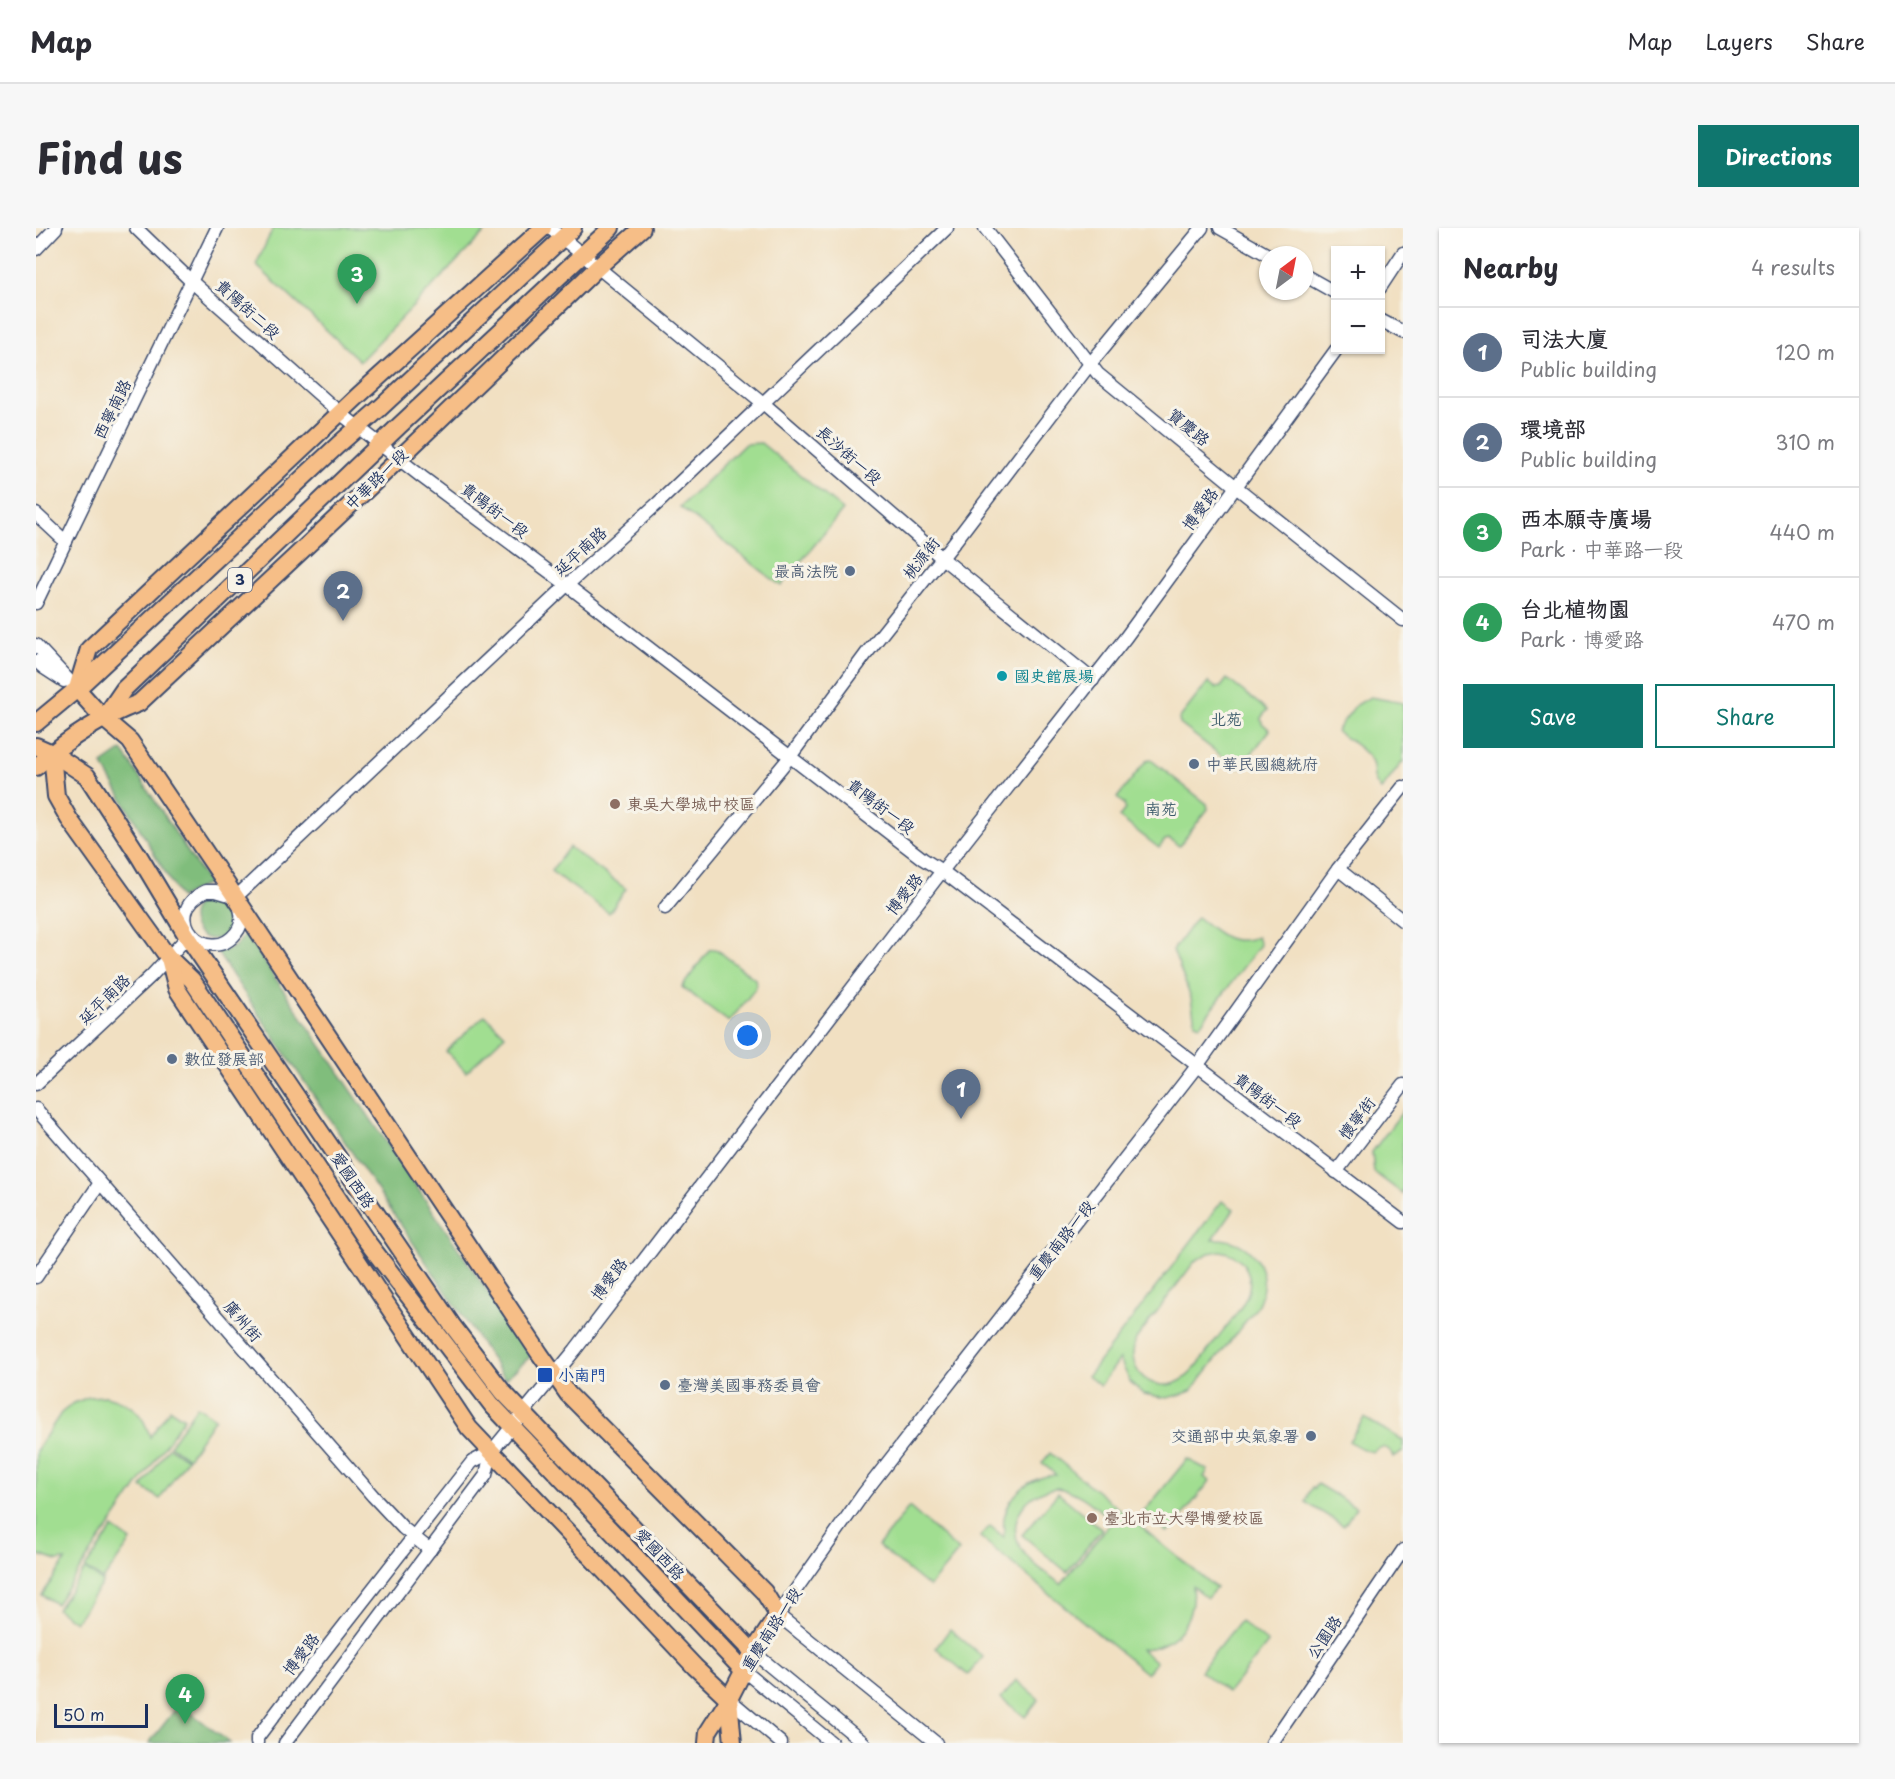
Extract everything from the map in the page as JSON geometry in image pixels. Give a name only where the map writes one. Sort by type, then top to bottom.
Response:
[{"type":"main road","points":[[543,228],[340,413],[89,650],[77,689],[130,741],[568,1394],[764,1592],[778,1616]]},
{"type":"main road","name":"中華路一段","points":[[104,718],[124,689],[399,426],[612,228]]},
{"type":"main road","name":"中華路一段","points":[[52,753],[104,718],[139,704],[598,267],[642,228]]},
{"type":"main road","name":"3","points":[[36,723],[77,689],[379,409],[562,231]]},
{"type":"main road","points":[[36,747],[52,753]]},
{"type":"main road","name":"3","points":[[36,767],[52,753]]},
{"type":"main road","name":"愛國西路","points":[[52,753],[87,776],[189,935],[452,1324],[504,1392],[753,1652]]},
{"type":"main road","name":"愛國西路","points":[[52,753],[56,796],[69,819],[168,957],[192,980],[365,1239],[492,1405],[743,1670]]},
{"type":"main road","name":"愛國西路","points":[[168,957],[177,989],[469,1428],[695,1667],[729,1699]]},
{"type":"main road","name":"重慶南路一段","points":[[706,1743],[708,1732],[729,1699],[753,1652],[778,1616]]},
{"type":"main road","points":[[729,1699],[733,1743]]},
{"type":"street","points":[[36,249],[56,228]]},
{"type":"street","name":"貴陽街二段","points":[[136,228],[340,413]]},
{"type":"street","name":"西寧南路","points":[[36,603],[217,228]]},
{"type":"street","name":"延平南路","points":[[236,897],[567,585],[658,503],[947,228]]},
{"type":"street","name":"寶慶路","points":[[985,228],[1098,374],[1403,620]]},
{"type":"street","name":"桃源街","points":[[665,908],[789,758],[866,654],[1090,364],[1202,228]]},
{"type":"street","points":[[1220,228],[1259,250]]},
{"type":"street","name":"長沙街一段","points":[[562,231],[583,255],[763,404],[942,558],[1093,680]]},
{"type":"street","points":[[1385,280],[1403,253]]},
{"type":"street","points":[[1313,281],[1331,291]]},
{"type":"street","points":[[1385,323],[1403,332]]},
{"type":"street","name":"博愛路","points":[[257,1743],[257,1738],[472,1462],[491,1452],[575,1350],[728,1153],[942,872],[1093,680],[1333,354]]},
{"type":"street","name":"貴陽街一段","points":[[340,413],[567,585],[789,758],[1403,1222]]},
{"type":"street","points":[[36,514],[66,542]]},
{"type":"street","points":[[36,645],[77,689]]},
{"type":"street","points":[[36,661],[77,689]]},
{"type":"street","name":"重慶南路一段","points":[[778,1616],[864,1493],[1197,1066],[1338,869],[1403,787]]},
{"type":"street","points":[[1338,869],[1403,921]]},
{"type":"street","points":[[206,891],[216,891],[236,897],[241,908],[242,919],[240,927],[229,940],[213,945],[189,935],[185,916],[190,902],[198,895],[206,891]]},
{"type":"street","name":"延平南路","points":[[36,1084],[143,985],[189,935]]},
{"type":"street","name":"懷寧街","points":[[1336,1172],[1403,1085]]},
{"type":"street","name":"廣州街","points":[[36,1109],[373,1496],[403,1528],[430,1550]]},
{"type":"street","points":[[36,1277],[100,1183]]},
{"type":"street","name":"博愛路","points":[[285,1743],[486,1475],[491,1452]]},
{"type":"street","name":"公園路","points":[[1272,1743],[1403,1550]]},
{"type":"street","points":[[778,1616],[936,1743]]},
{"type":"street","name":"愛國西路","points":[[753,1652],[864,1743]]},
{"type":"street","name":"愛國西路","points":[[743,1670],[832,1743]]},
{"type":"street","name":"愛國西路","points":[[729,1699],[781,1743]]},
{"type":"green space","points":[[273,228],[489,228],[360,361],[256,265]]},
{"type":"green space","points":[[761,443],[843,510],[781,586],[680,507],[745,444]]},
{"type":"green space","name":"北苑","points":[[1227,679],[1267,710],[1261,718],[1262,723],[1270,730],[1241,767],[1236,767],[1180,724],[1179,719],[1208,682],[1216,688],[1221,687]]},
{"type":"green space","points":[[1370,697],[1403,703],[1403,761],[1381,790],[1375,781],[1372,763],[1367,755],[1336,731],[1355,706]]},
{"type":"green space","points":[[122,750],[208,883],[180,898],[102,764]]},
{"type":"green space","name":"南苑","points":[[1151,760],[1207,804],[1208,809],[1179,846],[1170,839],[1165,840],[1159,848],[1119,817],[1125,809],[1124,804],[1117,798],[1146,761]]},
{"type":"green space","points":[[569,847],[626,889],[609,913],[551,871]]},
{"type":"green space","points":[[213,897],[221,898],[228,903],[233,910],[233,926],[228,933],[221,938],[213,939],[205,938],[198,933],[193,926],[192,918],[193,910],[198,903],[205,898]]},
{"type":"green space","points":[[1197,917],[1224,937],[1247,940],[1257,937],[1260,945],[1200,1025],[1195,1023],[1191,998],[1173,950]]},
{"type":"green space","points":[[245,933],[531,1356],[505,1379],[216,951],[234,947]]},
{"type":"green space","points":[[714,949],[755,979],[756,983],[755,989],[729,1022],[682,987],[709,950]]},
{"type":"green space","points":[[485,1015],[505,1035],[466,1072],[446,1051]]},
{"type":"green space","points":[[1403,1111],[1403,1194],[1374,1172],[1372,1152]]},
{"type":"green space","points":[[1222,1201],[1234,1209],[1213,1239],[1239,1244],[1257,1260],[1263,1283],[1261,1295],[1256,1308],[1191,1391],[1167,1398],[1144,1394],[1130,1382],[1120,1359],[1100,1386],[1088,1376]],"holes":[[[1221,1251],[1240,1260],[1249,1275],[1250,1285],[1242,1305],[1199,1364],[1184,1379],[1168,1385],[1148,1381],[1137,1370],[1134,1362],[1133,1348],[1136,1339],[1195,1261],[1209,1253]]]},
{"type":"green space","points":[[106,1396],[129,1405],[135,1410],[144,1421],[150,1437],[170,1409],[184,1418],[56,1604],[42,1595],[66,1560],[57,1561],[36,1554],[36,1451],[61,1413],[74,1403],[89,1397]]},
{"type":"green space","points":[[197,1406],[215,1418],[188,1458],[170,1445]]},
{"type":"green space","points":[[1364,1418],[1403,1440],[1403,1452],[1393,1457],[1385,1448],[1379,1448],[1373,1452],[1349,1441]]},
{"type":"green space","points":[[169,1447],[187,1459],[160,1499],[142,1487]]},
{"type":"green space","points":[[1050,1453],[1216,1588],[1207,1598],[1192,1586],[1190,1610],[1181,1630],[1164,1643],[1141,1649],[1156,1662],[1147,1674],[980,1537],[990,1526],[1004,1537],[1004,1518],[1016,1494],[1030,1482],[1056,1475],[1042,1463]],"holes":[[[1056,1488],[1064,1489],[1086,1500],[1112,1521],[1061,1584],[1025,1554],[1018,1543],[1016,1522],[1026,1503],[1034,1496]]]},
{"type":"green space","points":[[1187,1459],[1208,1470],[1204,1477],[1210,1481],[1172,1529],[1167,1532],[1143,1513]]},
{"type":"green space","points":[[1317,1484],[1356,1507],[1344,1526],[1305,1502],[1312,1487],[1314,1488]]},
{"type":"green space","points":[[1058,1493],[1102,1529],[1067,1572],[1022,1535]]},
{"type":"green space","points":[[909,1507],[959,1551],[929,1587],[878,1546]]},
{"type":"green space","points":[[113,1528],[131,1541],[103,1580],[85,1568]]},
{"type":"green space","points":[[85,1569],[103,1582],[75,1622],[57,1609]]},
{"type":"green space","points":[[1240,1621],[1268,1643],[1228,1693],[1200,1671]]},
{"type":"green space","points":[[950,1629],[983,1657],[968,1675],[936,1648]]},
{"type":"green space","points":[[1016,1680],[1039,1699],[1025,1717],[1001,1698]]},
{"type":"green space","points":[[181,1705],[230,1743],[149,1743]]},
{"type":"place","name":"西本願寺廣場","points":[[357,304]]},
{"type":"place","name":"最高法院","points":[[850,571]]},
{"type":"place","name":"環境部","points":[[343,621]]},
{"type":"place","name":"國史館展場","points":[[1002,676]]},
{"type":"place","name":"中華民國總統府","points":[[1194,764]]},
{"type":"place","name":"東吳大學城中校區","points":[[615,804]]},
{"type":"place","name":"數位發展部","points":[[172,1059]]},
{"type":"place","name":"司法大廈","points":[[961,1119]]},
{"type":"place","name":"小南門","points":[[545,1375]]},
{"type":"place","name":"臺灣美國事務委員會","points":[[665,1385]]},
{"type":"place","name":"交通部中央氣象署","points":[[1311,1436]]},
{"type":"place","name":"臺北市立大學博愛校區","points":[[1092,1518]]},
{"type":"place","name":"台北植物園","points":[[185,1724]]}]
